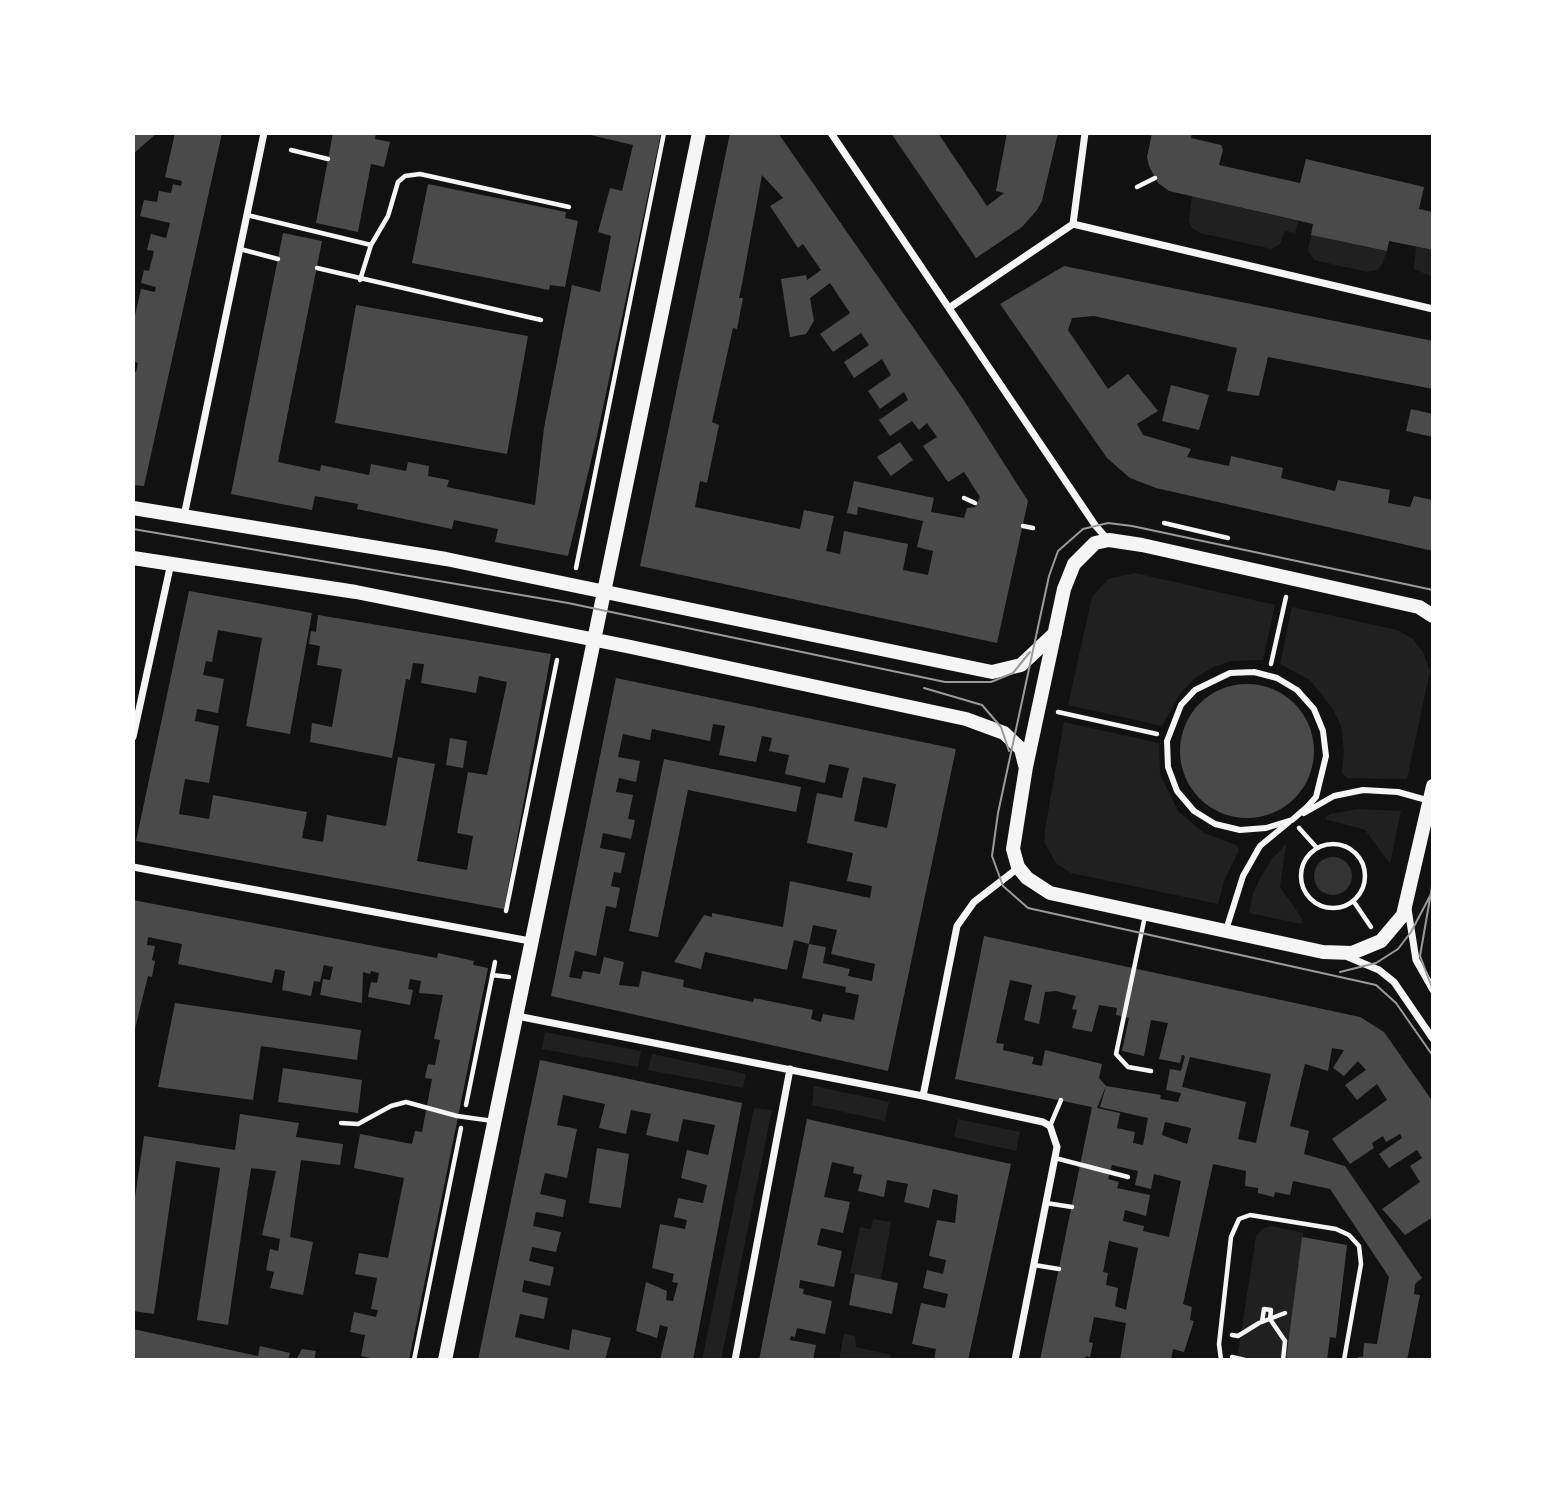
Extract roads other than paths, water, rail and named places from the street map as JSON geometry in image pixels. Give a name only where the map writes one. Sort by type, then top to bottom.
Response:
[{"type":"main road","points":[[445,1360],[602,590],[699,133]]},
{"type":"main road","points":[[133,508],[446,559],[992,672],[1021,665],[1055,632]]},
{"type":"main road","points":[[1433,616],[1426,609],[1109,540],[1095,543],[1074,564],[1055,632],[1026,767],[1013,849],[1018,867],[1036,887],[1050,893],[1225,932],[1342,954],[1362,951],[1381,941],[1396,925],[1408,902],[1433,786]]},
{"type":"main road","points":[[133,558],[356,592],[592,639],[986,724],[1014,741],[1021,749],[1026,767]]},
{"type":"street","points":[[184,516],[264,133]]},
{"type":"street","points":[[831,133],[1095,525],[1109,540]]},
{"type":"street","points":[[1073,224],[1085,133]]},
{"type":"street","points":[[949,308],[1073,224],[1433,309]]},
{"type":"street","points":[[133,737],[171,563]]},
{"type":"street","points":[[1225,932],[1243,876],[1260,846],[1292,820],[1316,797],[1326,756],[1324,732],[1314,709],[1297,690],[1277,678],[1254,672],[1230,673],[1195,690],[1181,705],[1167,741],[1168,767],[1177,791],[1194,811],[1215,824],[1240,830],[1266,828],[1292,820],[1334,796],[1363,790],[1398,792],[1430,809]]},
{"type":"street","points":[[133,867],[530,941]]},
{"type":"street","points":[[923,1096],[957,926],[974,902],[1018,867]]},
{"type":"street","points":[[1408,902],[1414,955],[1433,990]]},
{"type":"street","points":[[1342,954],[1387,976],[1433,1039]]},
{"type":"street","points":[[516,1016],[1043,1122],[1052,1129],[1058,1147],[1015,1360]]},
{"type":"street","points":[[735,1360],[790,1069]]},
{"type":"lane","points":[[360,280],[371,245],[388,216],[398,183],[405,176],[419,174],[569,206]]},
{"type":"lane","points":[[247,214],[371,245]]},
{"type":"lane","points":[[239,249],[278,259]]},
{"type":"lane","points":[[317,268],[541,320]]},
{"type":"lane","points":[[1145,915],[1116,1054],[1128,1067],[1151,1072]]},
{"type":"lane","points":[[1052,1129],[1061,1100]]},
{"type":"lane","points":[[341,1123],[358,1124],[391,1106],[406,1102],[463,1117],[494,1121]]},
{"type":"lane","points":[[1055,1158],[1128,1177]]},
{"type":"lane","points":[[1046,1203],[1072,1207]]},
{"type":"lane","points":[[1221,1360],[1220,1334],[1229,1249],[1239,1219],[1250,1215],[1271,1216],[1336,1229],[1359,1246],[1361,1264],[1344,1360]]},
{"type":"lane","points":[[1034,1265],[1059,1269]]},
{"type":"tram line","points":[[1433,590],[1132,526],[1108,523],[1083,529],[1058,551],[1049,576],[998,813],[992,856],[1003,886],[1028,908],[1376,985],[1396,1003],[1433,1056]]},
{"type":"tram line","points":[[133,529],[568,603],[945,682],[991,682],[1013,673],[1030,652]]},
{"type":"tram line","points":[[924,688],[982,705],[1001,727],[1009,751]]},
{"type":"tram line","points":[[1433,881],[1420,956],[1433,990]]},
{"type":"tram line","points":[[1340,972],[1376,963],[1398,949],[1411,932],[1430,896]]}]
